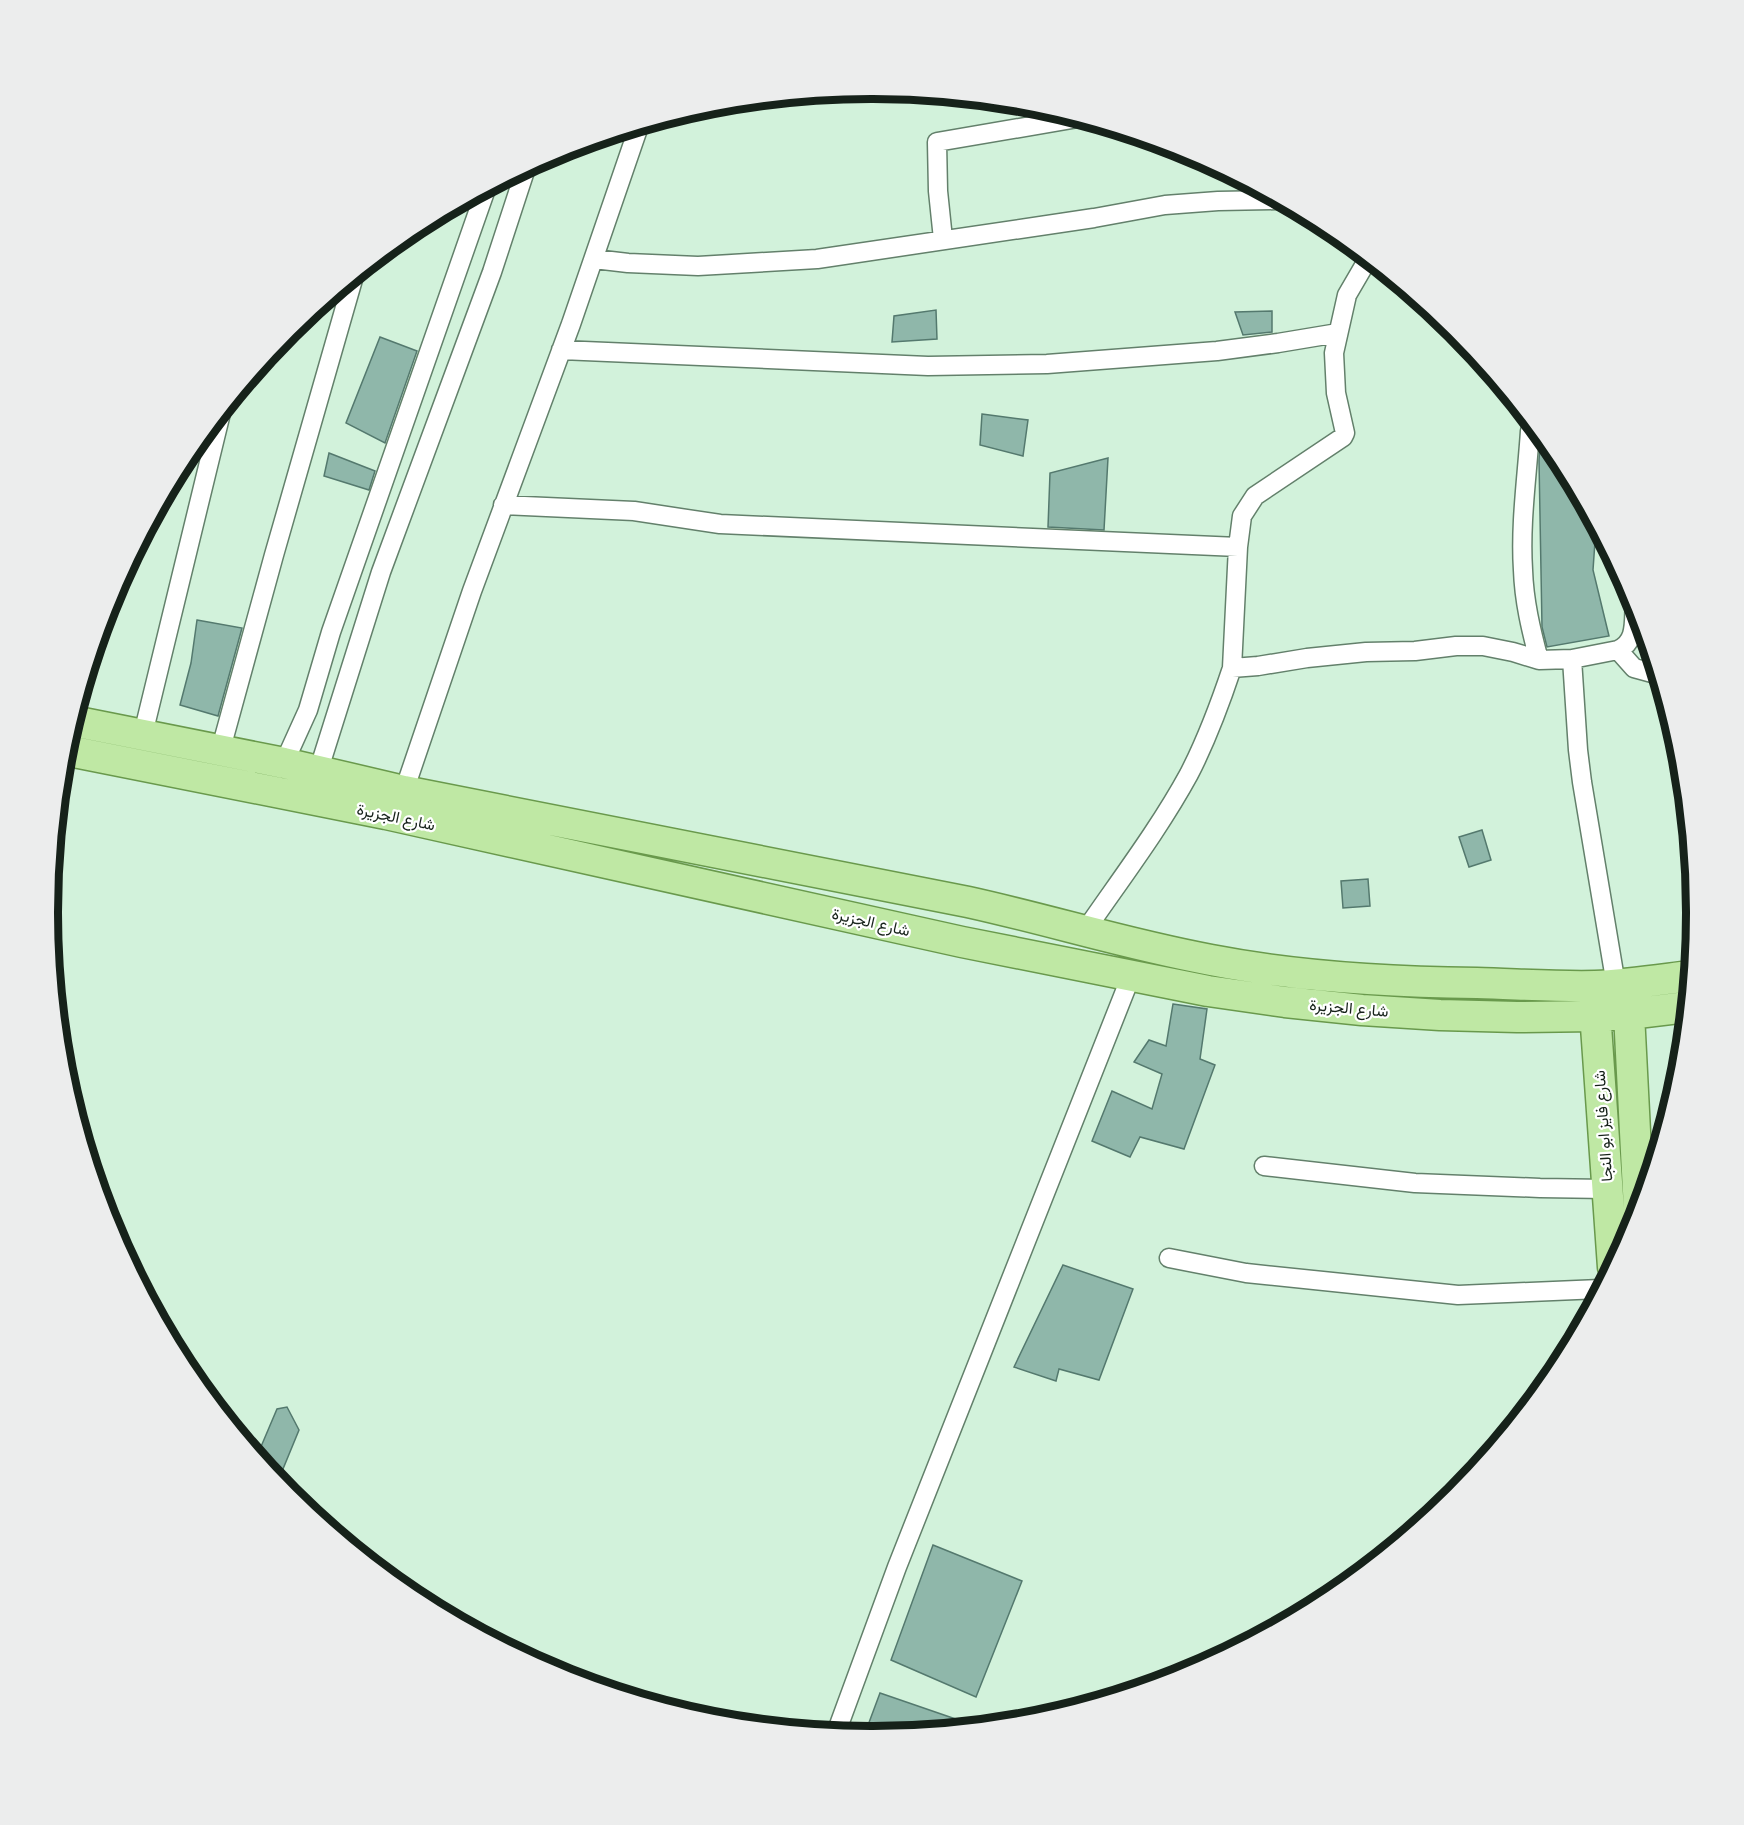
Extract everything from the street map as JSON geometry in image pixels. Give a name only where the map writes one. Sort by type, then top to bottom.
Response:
[{"type":"main road","name":"شارع الجزيرة","points":[[81,723],[318,772],[403,802],[962,942],[1208,991],[1362,1010],[1440,1015],[1595,1016],[1680,1008]]},
{"type":"main road","name":"شارع الجزيرة","points":[[75,752],[403,802],[968,902],[1028,915],[1148,947],[1275,970],[1340,978],[1404,982],[1612,985],[1683,977]]},
{"type":"main road","points":[[962,942],[968,902]]},
{"type":"main road","name":"شارع فايز ابو النجا","points":[[1612,985],[1629,1014],[1638,1186]]},
{"type":"main road","name":"شارع فايز ابو النجا","points":[[1612,985],[1595,1016],[1612,1251]]},
{"type":"street","points":[[943,239],[938,191],[937,142],[1058,121]]},
{"type":"street","points":[[403,802],[472,591],[594,259],[636,134]]},
{"type":"street","points":[[318,772],[381,572],[492,272],[522,179]]},
{"type":"street","points":[[284,764],[308,710],[331,632],[483,199]]},
{"type":"street","points":[[594,259],[698,266],[817,259],[1094,218],[1165,205],[1264,200]]},
{"type":"street","points":[[1085,931],[1128,869],[1188,774],[1206,737],[1232,668],[1238,547],[1242,516],[1255,496],[1345,434],[1336,393],[1334,368],[1338,333],[1347,295],[1364,265]]},
{"type":"street","points":[[220,752],[350,289]]},
{"type":"street","points":[[561,350],[928,366],[1035,364],[1217,351],[1338,333]]},
{"type":"street","points":[[143,735],[216,432]]},
{"type":"street","points":[[1530,435],[1522,569],[1528,621],[1539,660]]},
{"type":"street","points":[[503,506],[634,511],[720,524],[1238,547]]},
{"type":"street","points":[[1232,668],[1366,652],[1415,651],[1455,646],[1484,646],[1539,660],[1572,659],[1625,647],[1632,637],[1633,626]]},
{"type":"street","points":[[1618,650],[1634,668],[1649,672]]},
{"type":"street","points":[[1572,659],[1578,750],[1612,985]]},
{"type":"street","points":[[839,1725],[897,1567],[1131,976]]},
{"type":"street","points":[[1264,1166],[1416,1183],[1607,1189]]},
{"type":"street","points":[[1169,1258],[1246,1273],[1458,1295],[1593,1289]]},
{"type":"building","points":[[936,310],[937,339],[892,342],[894,316]]},
{"type":"building","points":[[1272,311],[1272,332],[1243,335],[1235,312]]},
{"type":"building","points":[[380,337],[417,351],[385,443],[346,423]]},
{"type":"building","points":[[982,414],[1028,420],[1023,456],[980,445]]},
{"type":"building","points":[[1540,449],[1577,506],[1595,540],[1593,570],[1609,636],[1547,647],[1542,627]]},
{"type":"building","points":[[329,453],[375,471],[369,490],[324,476]]},
{"type":"building","points":[[1108,458],[1104,530],[1048,527],[1050,473]]},
{"type":"building","points":[[197,620],[242,628],[218,716],[180,705],[191,663]]},
{"type":"building","points":[[1482,830],[1491,860],[1469,867],[1459,837]]},
{"type":"building","points":[[1368,879],[1370,906],[1343,908],[1341,881]]},
{"type":"building","points":[[1173,1004],[1207,1009],[1200,1059],[1215,1065],[1184,1149],[1140,1137],[1130,1157],[1092,1141],[1112,1091],[1152,1109],[1162,1074],[1134,1062],[1149,1040],[1166,1046]]},
{"type":"building","points":[[1063,1265],[1133,1289],[1099,1380],[1059,1369],[1056,1381],[1014,1367]]},
{"type":"building","points":[[287,1407],[299,1430],[282,1472],[260,1449],[277,1409]]},
{"type":"building","points":[[933,1545],[1022,1581],[976,1697],[891,1660]]},
{"type":"building","points":[[880,1693],[960,1721],[925,1724],[868,1726]]}]
